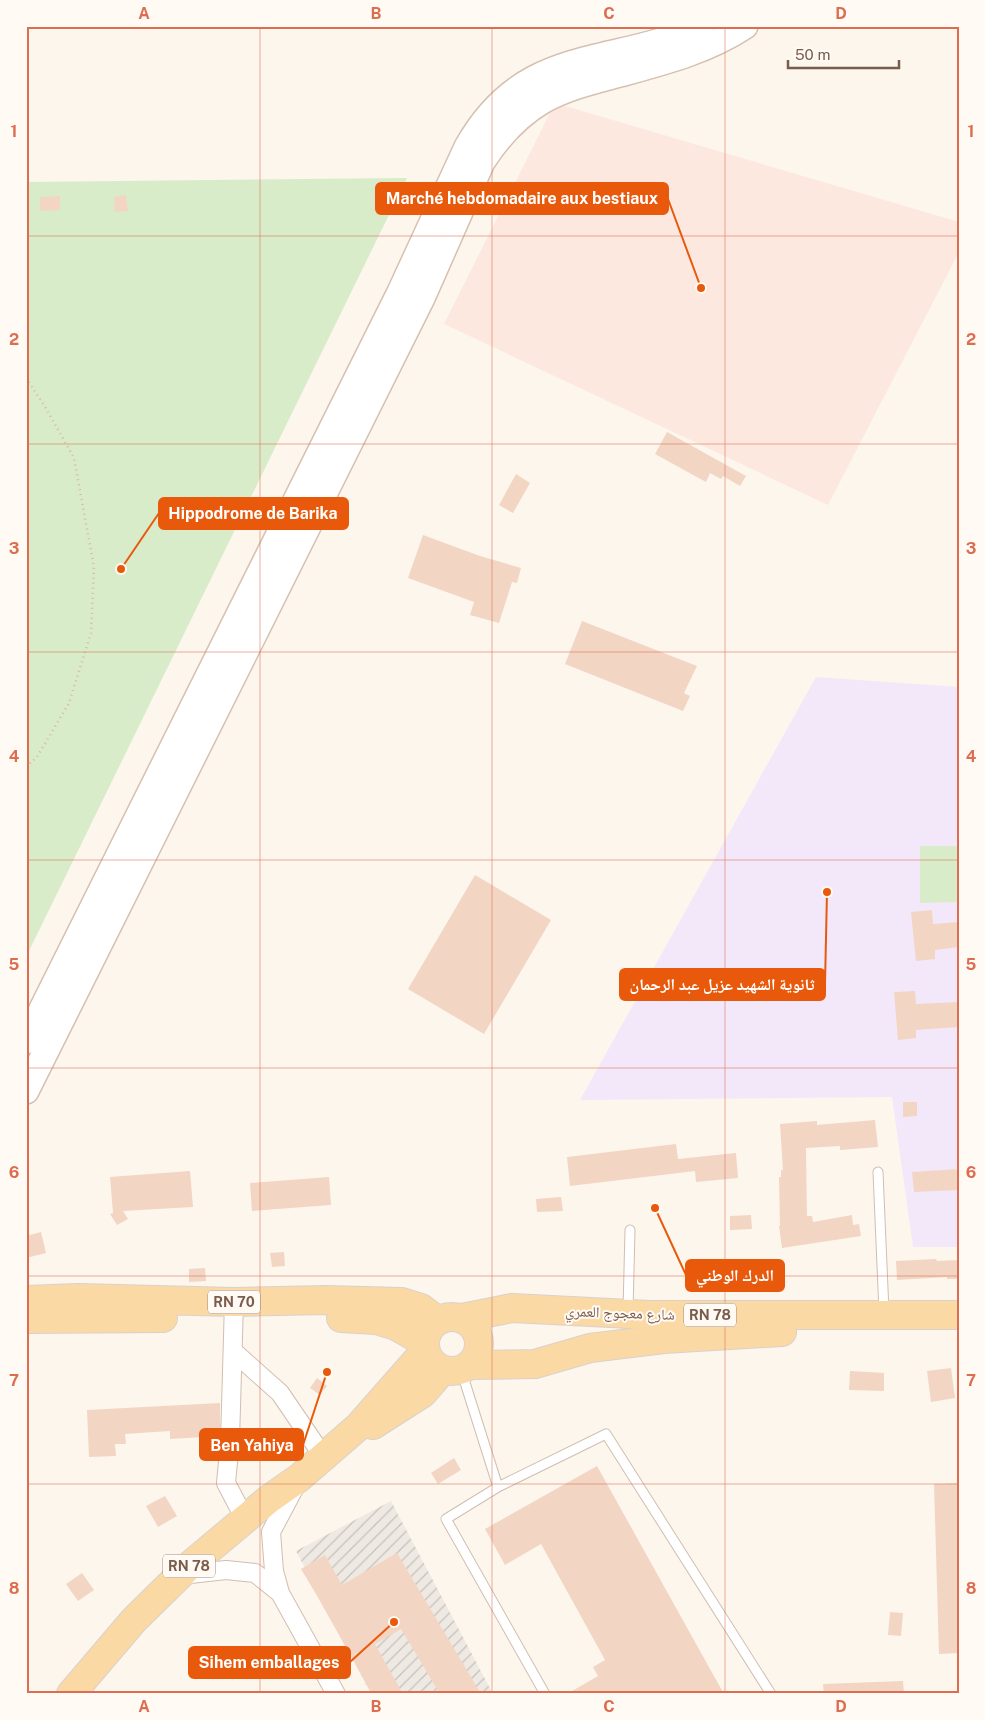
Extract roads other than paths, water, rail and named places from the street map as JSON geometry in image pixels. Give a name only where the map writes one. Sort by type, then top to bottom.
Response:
[{"type":"main road","name":"RN 70","points":[[26,1300],[79,1298],[376,1320],[396,1326],[446,1348]]},
{"type":"main road","name":"RN 70","points":[[26,1320],[234,1310],[326,1300],[402,1302],[421,1308],[446,1348]]},
{"type":"main road","name":"شارع معجوج العمري","points":[[446,1348],[512,1308],[628,1314],[959,1315]]},
{"type":"main road","name":"شارع معجوج العمري","points":[[446,1348],[535,1364],[590,1348],[664,1339],[783,1332],[959,1331]]},
{"type":"main road","name":"RN 78","points":[[71,1694],[134,1620],[179,1575],[269,1499],[300,1478],[446,1348]]},
{"type":"street","points":[[26,1041],[395,301],[467,147],[477,130],[502,100],[517,88],[543,74],[570,64],[674,37],[701,26]]},
{"type":"street","points":[[26,1091],[422,298],[482,162],[492,147],[515,121],[543,100],[575,86],[658,64],[698,50],[716,43],[745,26]]},
{"type":"street","points":[[234,1310],[230,1441],[226,1483],[245,1519]]},
{"type":"street","points":[[234,1352],[280,1393],[323,1456]]},
{"type":"street","points":[[300,1478],[271,1532],[274,1571],[280,1593],[336,1694]]},
{"type":"street","points":[[179,1575],[226,1570],[255,1573],[280,1593]]},
{"type":"lane","points":[[878,1172],[884,1315]]},
{"type":"lane","points":[[628,1314],[630,1230]]},
{"type":"lane","points":[[446,1348],[498,1487]]},
{"type":"lane","points":[[545,1694],[446,1520],[498,1487],[606,1434],[771,1694]]},
{"type":"place","name":"Marché hebdomadaire aux bestiaux","points":[[701,288]]},
{"type":"place","name":"Hippodrome de Barika","points":[[121,569]]},
{"type":"place","name":"ثانوية الشهيد عزيل عبد الرحمان","points":[[827,892]]},
{"type":"place","name":"الدرك الوطني","points":[[655,1208]]},
{"type":"place","name":"Ben Yahiya","points":[[327,1372]]},
{"type":"place","name":"Sihem emballages","points":[[394,1622]]}]
